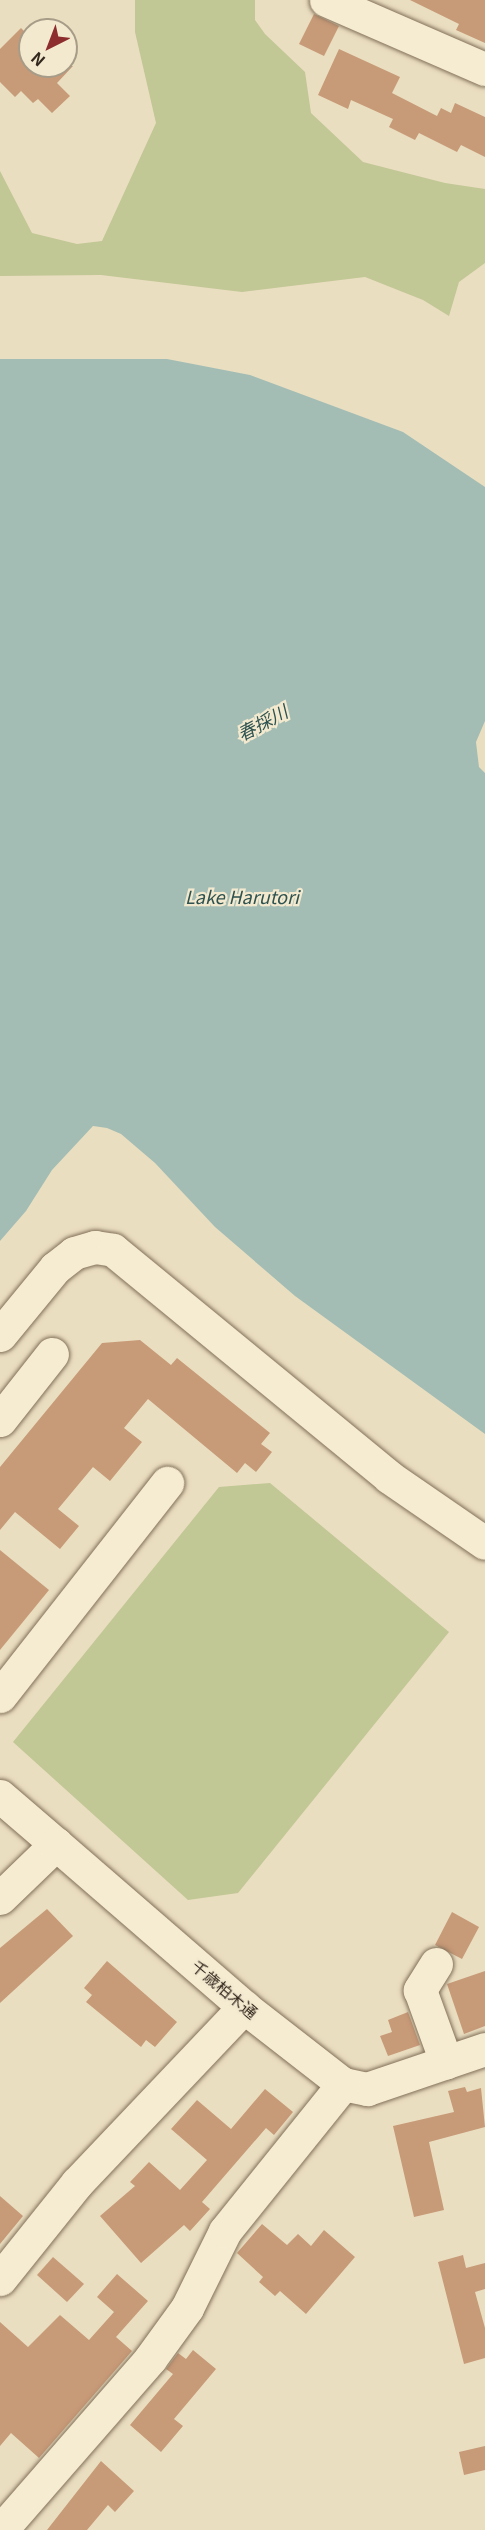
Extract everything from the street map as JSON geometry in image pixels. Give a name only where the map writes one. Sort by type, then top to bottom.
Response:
[{"type":"street","points":[[326,0],[485,69]]},
{"type":"street","points":[[0,1335],[55,1268],[74,1253],[95,1247],[113,1250],[388,1477],[485,1543]]},
{"type":"street","points":[[0,1420],[52,1354]]},
{"type":"street","points":[[0,1696],[167,1483]]},
{"type":"street","name":"千歳柏木通","points":[[0,1796],[244,2007],[343,2084]]},
{"type":"street","points":[[0,1898],[56,1844]]},
{"type":"street","points":[[436,1964],[420,1990],[446,2062]]},
{"type":"street","points":[[0,2279],[77,2183],[244,2007]]},
{"type":"street","points":[[1,2530],[150,2359],[187,2308],[225,2231],[343,2084],[367,2089],[485,2049]]},
{"type":"green space","points":[[135,0],[255,0],[255,20],[265,34],[305,72],[311,113],[363,162],[445,183],[485,189],[485,263],[459,282],[449,316],[423,300],[365,277],[242,292],[101,275],[0,276],[0,171],[32,233],[77,244],[102,241],[156,123],[135,32]]},
{"type":"green space","points":[[270,1483],[449,1632],[238,1893],[188,1900],[13,1742],[219,1487]]},
{"type":"water","name":"Lake Harutori","points":[[0,359],[167,359],[250,375],[403,432],[485,487],[485,721],[476,742],[479,767],[485,773],[485,1434],[295,1296],[215,1227],[155,1163],[121,1134],[107,1128],[93,1126],[52,1170],[26,1211],[0,1241]]},
{"type":"building","points":[[410,0],[485,0],[485,43],[456,30],[459,24]]},
{"type":"building","points":[[314,14],[339,26],[324,56],[299,44]]},
{"type":"building","points":[[18,31],[18,78],[62,78],[57,83],[70,96],[52,113],[38,99],[33,103],[21,91],[15,97],[0,82],[0,49]]},
{"type":"building","points":[[339,49],[400,77],[392,93],[437,116],[441,108],[451,113],[455,103],[485,117],[485,157],[461,145],[457,152],[419,133],[415,140],[389,127],[393,119],[351,100],[348,109],[318,95]]},
{"type":"building","points":[[140,1340],[171,1365],[177,1358],[270,1433],[261,1444],[272,1452],[256,1472],[245,1463],[237,1473],[148,1399],[124,1428],[142,1442],[110,1481],[93,1467],[58,1509],[79,1526],[60,1549],[15,1512],[0,1530],[0,1467],[102,1343]]},
{"type":"building","points":[[0,1550],[49,1590],[0,1650]]},
{"type":"building","points":[[47,1909],[73,1936],[0,2003],[0,1948]]},
{"type":"building","points":[[452,1912],[479,1927],[462,1959],[435,1945]]},
{"type":"building","points":[[107,1961],[177,2022],[155,2047],[146,2040],[141,2047],[86,2002],[92,1995],[84,1988]]},
{"type":"building","points":[[485,1971],[485,2026],[464,2034],[447,1984]]},
{"type":"building","points":[[408,2012],[420,2045],[388,2056],[380,2036],[392,2032],[388,2020]]},
{"type":"building","points":[[465,2087],[467,2092],[481,2088],[485,2127],[429,2142],[444,2210],[414,2217],[393,2126],[454,2112],[448,2091]]},
{"type":"building","points":[[265,2089],[293,2112],[274,2135],[266,2128],[202,2202],[210,2209],[190,2231],[184,2225],[141,2263],[100,2216],[135,2186],[130,2182],[149,2162],[180,2190],[207,2160],[171,2129],[197,2100],[231,2129]]},
{"type":"building","points":[[0,2196],[23,2216],[0,2244]]},
{"type":"building","points":[[262,2224],[287,2245],[298,2234],[311,2246],[324,2230],[355,2257],[306,2314],[280,2291],[275,2296],[259,2282],[263,2277],[237,2253]]},
{"type":"building","points":[[463,2255],[466,2268],[485,2263],[485,2289],[475,2292],[485,2328],[485,2358],[464,2364],[438,2262]]},
{"type":"building","points":[[53,2257],[84,2284],[67,2302],[37,2275]]},
{"type":"building","points":[[117,2274],[148,2301],[116,2337],[132,2351],[39,2458],[11,2433],[0,2446],[0,2322],[28,2347],[60,2315],[89,2340],[114,2312],[97,2297]]},
{"type":"building","points":[[193,2350],[216,2369],[174,2419],[183,2426],[161,2452],[130,2425],[173,2374],[166,2369],[178,2353],[186,2359]]},
{"type":"building","points":[[485,2446],[485,2470],[464,2475],[459,2452]]},
{"type":"building","points":[[101,2461],[134,2491],[115,2512],[108,2505],[87,2530],[47,2530]]},
{"type":"water label","name":"春採川","points":[[262,722]]}]
